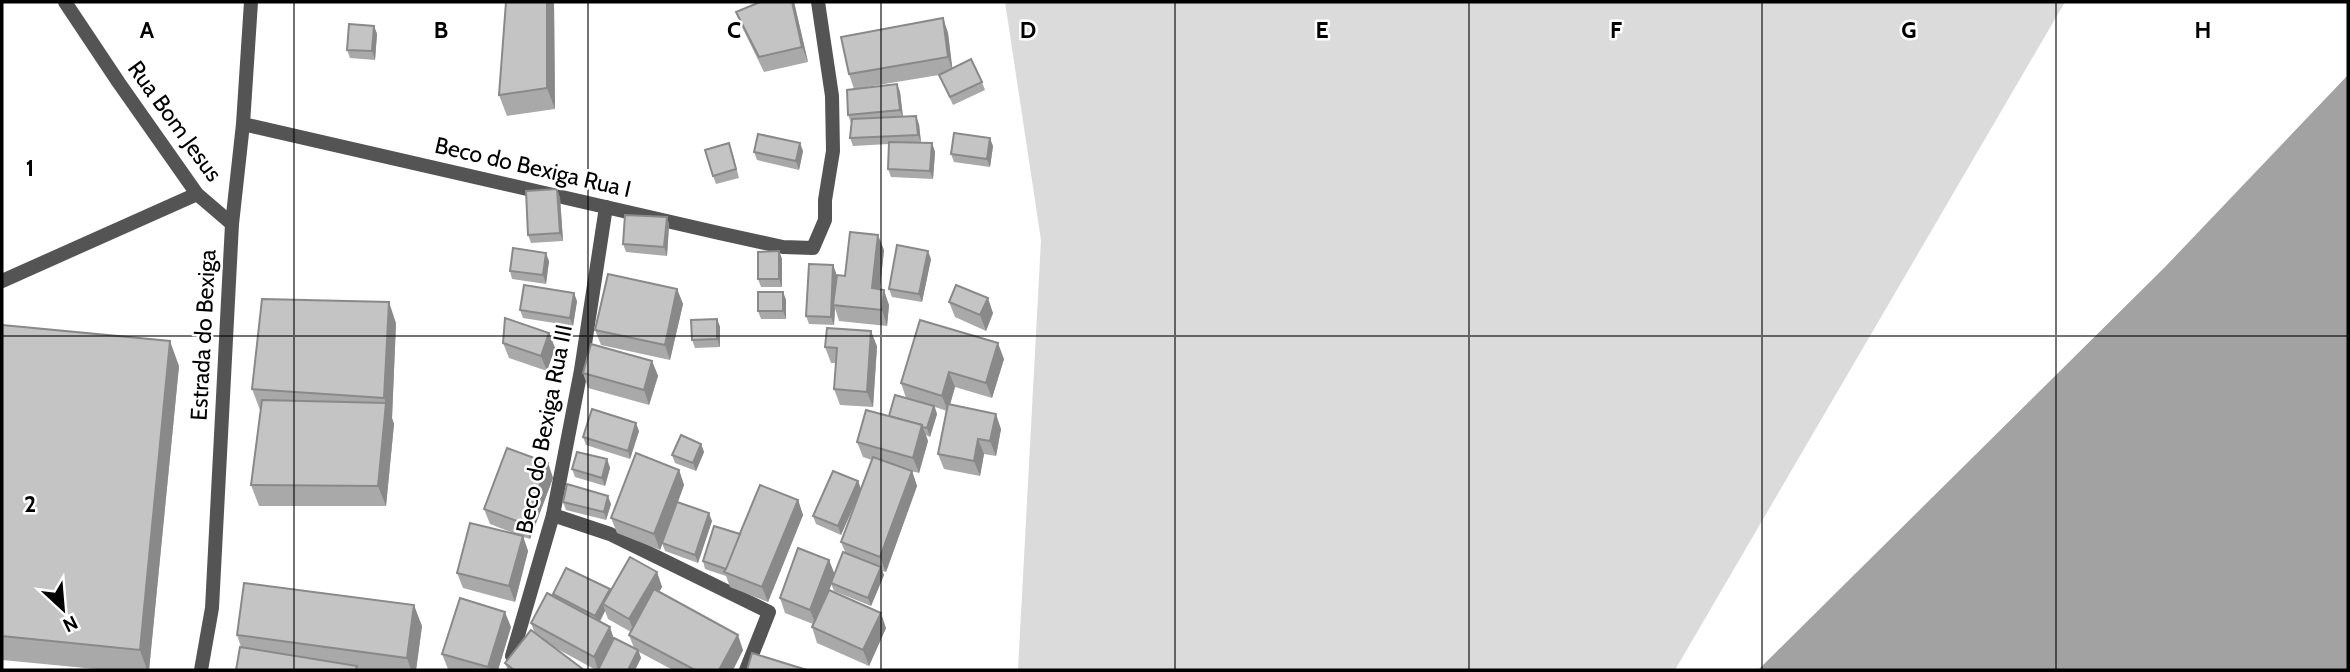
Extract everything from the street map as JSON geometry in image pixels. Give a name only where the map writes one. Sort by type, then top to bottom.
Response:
[{"type":"street","name":"Rua Bom Jesus","points":[[65,2],[197,194],[232,225]]},
{"type":"street","name":"Estrada do Bexiga","points":[[201,670],[212,608],[232,225],[243,124],[251,2]]},
{"type":"street","name":"Beco do Bexiga Rua I","points":[[243,124],[783,247],[813,248],[825,220],[825,200],[833,151],[832,96],[818,2]]},
{"type":"street","points":[[2,281],[197,194]]},
{"type":"street","name":"Beco do Bexiga Rua III","points":[[512,656],[553,515],[581,370],[606,207]]},
{"type":"street","points":[[553,515],[610,534],[769,612],[746,670]]},
{"type":"shaded area","points":[[1005,2],[2065,2],[1675,670],[1018,670],[1041,240]]},
{"type":"shaded area","points":[[2348,75],[2348,670],[1758,670],[2165,267]]},
{"type":"building","points":[[506,2],[547,2],[547,88],[499,95]]},
{"type":"building","points":[[760,2],[792,2],[802,47],[759,57],[736,12]]},
{"type":"building","points":[[943,18],[948,57],[849,74],[841,37]]},
{"type":"building","points":[[349,24],[374,26],[372,51],[347,50]]},
{"type":"building","points":[[971,59],[982,82],[950,97],[939,75]]},
{"type":"building","points":[[897,84],[900,110],[848,115],[847,90]]},
{"type":"building","points":[[916,116],[918,135],[850,138],[852,119]]},
{"type":"building","points":[[954,133],[990,138],[987,159],[951,154]]},
{"type":"building","points":[[758,134],[800,143],[796,161],[754,152]]},
{"type":"building","points":[[889,142],[932,143],[930,171],[888,169]]},
{"type":"building","points":[[729,143],[736,169],[713,176],[705,150]]},
{"type":"building","points":[[557,189],[560,233],[528,235],[526,191]]},
{"type":"building","points":[[625,215],[667,217],[664,247],[623,244]]},
{"type":"building","points":[[850,232],[878,235],[872,288],[884,290],[882,310],[833,305],[837,275],[845,276]]},
{"type":"building","points":[[897,245],[928,251],[919,294],[889,289]]},
{"type":"building","points":[[513,248],[546,253],[543,275],[510,271]]},
{"type":"building","points":[[779,251],[779,279],[758,279],[758,252]]},
{"type":"building","points":[[809,264],[833,265],[831,317],[806,316]]},
{"type":"building","points":[[608,274],[677,289],[665,345],[595,330]]},
{"type":"building","points":[[524,285],[574,293],[570,318],[520,310]]},
{"type":"building","points":[[956,285],[988,298],[980,315],[949,302]]},
{"type":"building","points":[[758,292],[783,292],[783,311],[758,311]]},
{"type":"building","points":[[262,299],[389,302],[384,398],[252,389]]},
{"type":"building","points":[[505,318],[549,333],[541,356],[503,343]]},
{"type":"building","points":[[717,319],[717,339],[692,340],[691,320]]},
{"type":"building","points":[[920,320],[998,343],[986,383],[949,372],[942,396],[901,383]]},
{"type":"building","points":[[2,325],[170,341],[140,650],[2,636]]},
{"type":"building","points":[[827,328],[871,331],[867,392],[834,389],[837,348],[825,347]]},
{"type":"building","points":[[591,344],[652,361],[644,390],[583,373]]},
{"type":"building","points":[[895,395],[934,406],[927,428],[889,416]]},
{"type":"building","points":[[262,400],[386,403],[378,486],[251,485]]},
{"type":"building","points":[[948,404],[996,414],[990,441],[978,439],[974,461],[938,454]]},
{"type":"building","points":[[592,409],[636,423],[628,451],[583,437]]},
{"type":"building","points":[[866,410],[922,425],[913,458],[857,442]]},
{"type":"building","points":[[681,435],[701,444],[693,463],[672,455]]},
{"type":"building","points":[[507,448],[548,463],[525,524],[484,509]]},
{"type":"building","points":[[577,452],[607,459],[602,478],[572,469]]},
{"type":"building","points":[[636,453],[679,470],[654,534],[611,518]]},
{"type":"building","points":[[873,457],[912,471],[880,557],[841,542]]},
{"type":"building","points":[[833,471],[858,481],[838,526],[813,516]]},
{"type":"building","points":[[567,484],[608,496],[604,512],[563,502]]},
{"type":"building","points":[[760,485],[798,500],[762,587],[724,572]]},
{"type":"building","points":[[677,502],[709,513],[695,555],[662,543]]},
{"type":"building","points":[[470,523],[523,536],[509,586],[457,573]]},
{"type":"building","points":[[714,526],[740,534],[726,569],[703,561]]},
{"type":"building","points":[[798,548],[829,560],[810,610],[780,598]]},
{"type":"building","points":[[843,552],[881,567],[868,598],[831,583]]},
{"type":"building","points":[[630,557],[657,572],[629,619],[603,604]]},
{"type":"building","points":[[566,568],[610,589],[595,616],[553,594]]},
{"type":"building","points":[[244,583],[414,605],[407,658],[237,635]]},
{"type":"building","points":[[654,589],[738,635],[719,670],[695,670],[629,635]]},
{"type":"building","points":[[829,590],[881,613],[863,650],[812,627]]},
{"type":"building","points":[[547,593],[610,627],[594,657],[531,623]]},
{"type":"building","points":[[460,598],[505,612],[488,667],[442,654]]},
{"type":"building","points":[[531,630],[584,670],[514,670],[505,663]]},
{"type":"building","points":[[614,638],[638,650],[628,670],[598,670]]},
{"type":"building","points":[[240,647],[357,666],[356,670],[236,670]]},
{"type":"building","points":[[752,653],[807,670],[747,670]]}]
